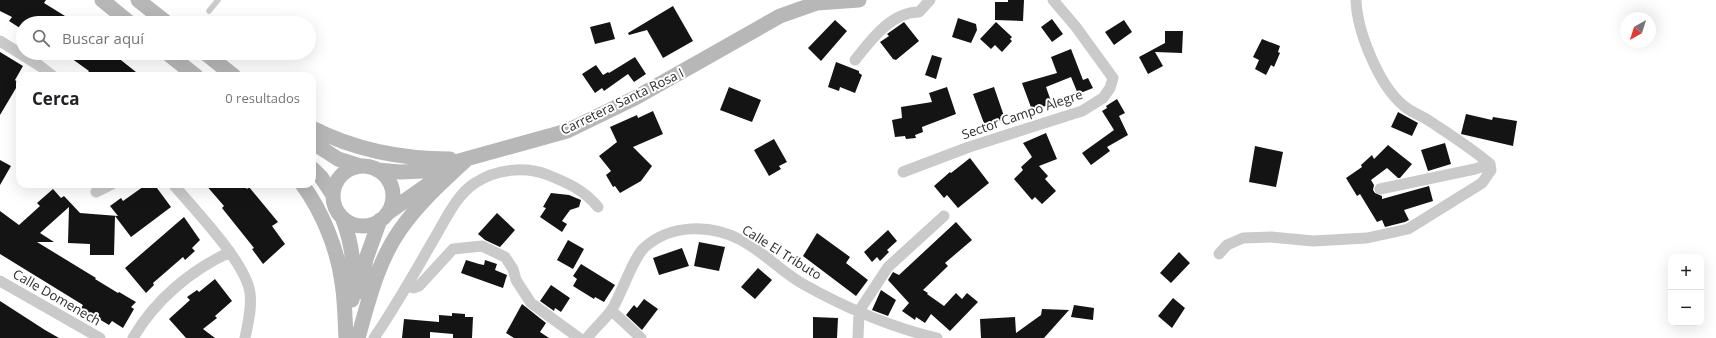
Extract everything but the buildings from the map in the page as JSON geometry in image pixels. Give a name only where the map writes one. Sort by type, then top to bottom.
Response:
[{"type":"street","points":[[102,0],[121,16]]},
{"type":"street","points":[[138,0],[158,16]]},
{"type":"street","name":"Carretera Santa Rosa I","points":[[358,338],[369,299],[385,257],[400,230],[443,182],[467,159],[567,131],[642,94],[780,16],[817,3],[859,0]]},
{"type":"street","points":[[855,60],[873,38],[901,14],[908,12],[919,12],[930,0]]},
{"type":"street","name":"Sector Campo Alegre","points":[[903,172],[969,146],[1082,111],[1103,98],[1110,88],[1113,78],[1076,27],[1053,0]]},
{"type":"street","points":[[1219,254],[1227,246],[1243,238],[1272,237],[1313,241],[1359,238],[1408,229],[1482,183],[1491,170],[1490,164],[1461,141],[1404,107],[1388,90],[1366,45],[1356,0]]},
{"type":"street","points":[[0,41],[16,53]]},
{"type":"street","points":[[25,60],[39,71]]},
{"type":"street","points":[[176,60],[191,72]]},
{"type":"street","points":[[214,60],[229,72]]},
{"type":"street","points":[[316,130],[347,143],[378,152],[402,156],[467,159]]},
{"type":"street","points":[[316,145],[338,159],[377,170],[400,172],[423,171],[467,159]]},
{"type":"street","points":[[342,217],[358,225],[370,225],[416,191],[467,159]]},
{"type":"street","points":[[1380,189],[1475,169],[1490,164]]},
{"type":"street","points":[[333,195],[339,178],[348,170],[360,166]]},
{"type":"street","points":[[374,338],[393,311],[458,200],[474,183],[488,176],[518,169],[535,170],[580,189],[589,196],[598,207]]},
{"type":"street","points":[[349,338],[366,259],[392,200],[392,188],[386,178],[377,170]]},
{"type":"street","points":[[316,172],[333,195],[335,206],[342,217],[348,235],[354,265],[349,338]]},
{"type":"street","points":[[96,192],[104,188]]},
{"type":"street","points":[[176,188],[230,252],[247,282],[250,293],[250,312],[245,338]]},
{"type":"street","points":[[304,188],[317,210],[336,257],[342,282],[349,338]]},
{"type":"street","points":[[858,338],[859,311],[888,267],[944,216]]},
{"type":"street","name":"Calle El Tributo","points":[[587,338],[611,310],[643,248],[658,236],[692,229],[716,230],[742,240],[801,284],[859,311],[910,332],[937,338]]},
{"type":"street","points":[[407,286],[414,288],[419,286],[453,249],[482,246],[505,257],[513,269],[516,280],[531,303],[579,338]]},
{"type":"street","points":[[133,338],[140,326],[161,299],[207,263],[230,252]]},
{"type":"street","name":"Calle Domenech","points":[[0,281],[100,338]]},
{"type":"street","points":[[611,310],[641,338]]},
{"type":"lane","points":[[209,11],[218,0]]}]
